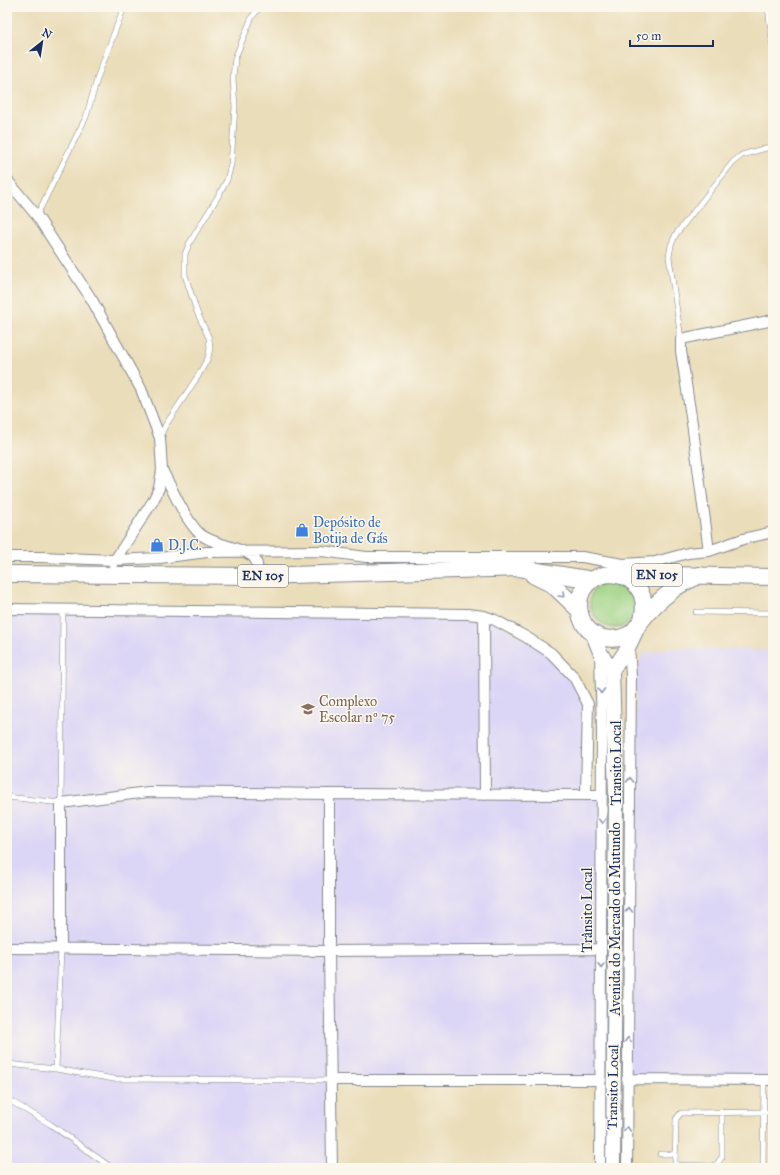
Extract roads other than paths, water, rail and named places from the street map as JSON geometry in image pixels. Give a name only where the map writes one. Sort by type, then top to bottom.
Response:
[{"type":"main road","name":"EN 105","points":[[7,574],[112,567],[258,576],[519,568],[593,580]]},
{"type":"main road","points":[[519,568],[553,586],[579,610]]},
{"type":"main road","name":"EN 105","points":[[615,574],[773,577]]},
{"type":"main road","points":[[615,574],[634,582],[640,590],[644,600],[644,610],[640,623],[629,646],[612,671],[600,652],[592,632],[582,620],[579,610],[580,599],[585,588],[593,580],[604,575],[615,574]]},
{"type":"main road","points":[[592,632],[603,638],[616,639],[628,635],[672,590],[700,575]]},
{"type":"main road","name":"Avenida do Mercado do Mutundo","points":[[612,671],[616,795],[613,1168]]},
{"type":"street","points":[[7,180],[37,216],[92,300],[141,389],[160,438],[162,470],[159,488],[153,501],[112,567]]},
{"type":"street","points":[[709,550],[681,351],[681,338],[773,320]]},
{"type":"street","points":[[162,470],[186,515],[197,532],[207,539],[252,555],[257,562],[258,576]]},
{"type":"street","points":[[7,557],[40,556],[112,567],[160,558],[207,552],[247,553],[322,551],[366,557],[582,557],[623,564],[655,562],[688,553],[709,550],[743,539],[773,532]]},
{"type":"street","points":[[7,609],[468,614],[484,616],[495,620],[526,637],[551,653],[574,677],[588,704],[586,795]]},
{"type":"street","points":[[484,616],[485,796]]},
{"type":"street","name":"Transito Local","points":[[626,1168],[631,677],[629,646]]},
{"type":"street","name":"Trânsito Local","points":[[600,652],[602,795],[600,1168]]},
{"type":"street","points":[[61,949],[60,803],[148,792],[485,796],[602,795]]},
{"type":"street","points":[[330,794],[329,951],[332,1080],[332,1168]]},
{"type":"street","points":[[7,948],[329,951],[601,948]]},
{"type":"street","points":[[627,1079],[768,1080]]},
{"type":"street","points":[[332,1080],[600,1080]]},
{"type":"lane","points":[[37,216],[86,117],[98,76],[124,7]]},
{"type":"lane","points":[[160,438],[165,426],[208,358],[210,348],[209,338],[197,312],[185,275],[185,254],[190,242],[227,180],[231,164],[235,107],[233,78],[235,58],[252,17],[260,7]]},
{"type":"lane","points":[[768,7],[773,48]]},
{"type":"lane","points":[[681,338],[669,257],[671,245],[676,234],[733,162],[742,155],[773,146]]},
{"type":"lane","points":[[7,798],[60,803],[63,610]]},
{"type":"lane","points":[[696,612],[773,613]]},
{"type":"lane","points":[[56,1069],[61,949]]},
{"type":"lane","points":[[7,1064],[56,1069],[114,1079],[332,1080]]},
{"type":"lane","points":[[763,1168],[764,1112],[768,1080]]},
{"type":"lane","points":[[7,1099],[50,1124],[112,1168]]},
{"type":"lane","points":[[722,1112],[722,1157],[717,1164],[711,1166],[675,1167],[676,1119],[678,1115],[685,1112],[722,1112],[764,1112],[773,1112]]},
{"type":"lane","points":[[660,1154],[675,1154]]},
{"type":"place","name":"Depósito de Botija de Gás","points":[[302,530]]},
{"type":"place","name":"D.J.C.","points":[[157,545]]},
{"type":"place","name":"Complexo Escolar nº 75","points":[[308,709]]}]
